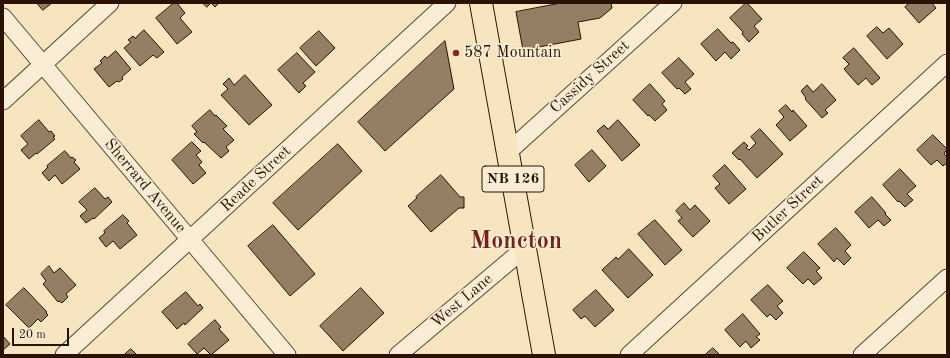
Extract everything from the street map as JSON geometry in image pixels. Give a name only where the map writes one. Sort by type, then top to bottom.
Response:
[{"type":"main road","name":"NB 126","points":[[481,3],[544,355]]},
{"type":"street","points":[[3,101],[110,3]]},
{"type":"street","name":"Reade Street","points":[[64,355],[191,240],[447,3]]},
{"type":"street","name":"Cassidy Street","points":[[508,152],[673,3]]},
{"type":"street","name":"Sherrard Avenue","points":[[3,17],[287,355]]},
{"type":"street","name":"Butler Street","points":[[629,355],[947,63]]},
{"type":"street","name":"West Lane","points":[[398,355],[525,248]]},
{"type":"street","points":[[862,355],[947,278]]},
{"type":"building","points":[[37,3],[52,3],[43,10]]},
{"type":"building","points":[[174,3],[177,3],[185,13],[180,18],[192,32],[177,44],[156,18]]},
{"type":"building","points":[[203,3],[211,3],[207,7]]},
{"type":"building","points":[[211,3],[219,3],[215,7]]},
{"type":"building","points":[[561,3],[611,3],[612,8],[600,18],[578,22],[581,39],[523,50],[516,12]]},
{"type":"building","points":[[746,3],[762,19],[754,26],[759,32],[749,42],[742,34],[743,32],[730,18]]},
{"type":"building","points":[[910,3],[932,3],[936,8],[919,23],[905,7]]},
{"type":"building","points":[[877,27],[883,33],[889,28],[903,44],[887,59],[867,36]]},
{"type":"building","points":[[718,29],[740,50],[731,59],[725,52],[716,61],[701,44]]},
{"type":"building","points":[[144,30],[164,52],[157,58],[153,55],[140,66],[124,48],[131,42],[128,40],[133,36],[135,38]]},
{"type":"building","points":[[319,31],[335,48],[316,66],[300,48]]},
{"type":"building","points":[[445,41],[454,89],[385,151],[358,122]]},
{"type":"building","points":[[854,48],[880,78],[872,85],[866,78],[858,85],[844,69],[849,64],[843,58]]},
{"type":"building","points":[[116,51],[131,69],[122,77],[123,79],[119,82],[117,81],[109,87],[94,69],[102,63],[100,61],[105,56],[107,58]]},
{"type":"building","points":[[297,53],[315,72],[303,83],[306,86],[299,93],[278,70]]},
{"type":"building","points":[[679,58],[694,74],[685,82],[691,89],[685,94],[679,88],[677,89],[662,73]]},
{"type":"building","points":[[245,75],[272,105],[249,125],[221,95],[228,89],[223,84],[229,78],[234,85]]},
{"type":"building","points":[[650,84],[665,101],[662,104],[667,110],[655,121],[649,115],[648,116],[633,100]]},
{"type":"building","points":[[822,84],[836,100],[825,110],[828,113],[822,118],[805,99],[806,98],[801,91],[807,85],[813,92]]},
{"type":"building","points":[[786,105],[792,112],[793,110],[807,126],[790,141],[776,125],[784,117],[779,111]]},
{"type":"building","points":[[210,110],[227,126],[223,129],[234,140],[226,147],[229,151],[221,158],[194,134],[197,132],[192,126]]},
{"type":"building","points":[[39,120],[49,132],[51,131],[55,136],[53,137],[55,139],[29,159],[21,150],[28,144],[21,136]]},
{"type":"building","points":[[618,120],[640,145],[622,161],[597,131],[604,125],[608,129]]},
{"type":"building","points":[[760,129],[783,154],[757,178],[740,159],[739,160],[732,153],[744,142],[748,146],[746,148],[749,150],[756,143],[751,137]]},
{"type":"building","points":[[933,135],[947,149],[944,154],[947,157],[947,163],[943,166],[937,160],[931,165],[917,150]]},
{"type":"building","points":[[192,142],[201,151],[196,155],[202,162],[199,165],[206,173],[193,184],[172,160]]},
{"type":"building","points":[[338,144],[362,171],[298,230],[273,203]]},
{"type":"building","points":[[592,150],[606,166],[589,182],[575,165]]},
{"type":"building","points":[[65,151],[71,158],[72,157],[76,160],[74,162],[80,169],[62,184],[55,175],[49,181],[42,173],[48,167],[47,166]]},
{"type":"building","points":[[725,165],[746,189],[729,204],[715,188],[720,184],[713,176]]},
{"type":"building","points":[[900,169],[916,186],[907,194],[913,200],[905,207],[899,201],[898,202],[883,185]]},
{"type":"building","points":[[441,175],[460,197],[464,197],[464,208],[459,208],[431,232],[408,206]]},
{"type":"building","points":[[95,188],[105,199],[108,197],[112,202],[94,219],[93,218],[86,223],[80,216],[87,210],[79,202]]},
{"type":"building","points":[[872,197],[891,220],[884,226],[878,220],[869,228],[855,212]]},
{"type":"building","points":[[684,203],[690,210],[695,205],[710,221],[693,237],[678,221],[682,218],[676,211]]},
{"type":"building","points":[[123,215],[129,221],[127,223],[137,235],[120,249],[113,241],[106,247],[99,238],[105,233],[104,231]]},
{"type":"building","points":[[655,220],[682,250],[665,265],[638,234]]},
{"type":"building","points":[[273,225],[315,274],[290,296],[248,246]]},
{"type":"building","points":[[836,228],[851,245],[845,251],[851,258],[844,265],[837,258],[834,262],[818,244]]},
{"type":"building","points":[[629,249],[653,275],[628,298],[602,270],[616,257],[618,259]]},
{"type":"building","points":[[804,252],[820,268],[816,271],[822,278],[814,285],[808,279],[803,284],[787,268]]},
{"type":"building","points":[[49,266],[54,273],[60,268],[76,285],[66,294],[68,297],[62,303],[59,301],[58,302],[43,284],[46,281],[41,274]]},
{"type":"building","points":[[768,285],[783,301],[777,306],[783,313],[776,320],[770,314],[767,317],[751,300]]},
{"type":"building","points":[[24,288],[47,312],[46,313],[48,315],[41,322],[38,319],[29,328],[6,305]]},
{"type":"building","points":[[361,288],[384,313],[343,351],[320,326]]},
{"type":"building","points":[[596,290],[614,310],[595,327],[585,316],[581,319],[573,310]]},
{"type":"building","points":[[186,292],[198,306],[200,304],[203,308],[185,325],[184,323],[177,329],[162,312]]},
{"type":"building","points":[[743,314],[760,334],[756,337],[760,340],[751,348],[746,341],[740,347],[725,330]]},
{"type":"building","points":[[215,320],[221,327],[219,329],[229,340],[211,355],[204,348],[197,354],[188,344]]},
{"type":"building","points":[[3,336],[10,344],[3,350]]},
{"type":"building","points":[[713,348],[720,355],[705,355]]},
{"type":"building","points":[[131,349],[137,355],[124,355]]},
{"type":"place","name":"587 Mountain","points":[[456,53]]},
{"type":"district","name":"Moncton","points":[[516,242]]}]
